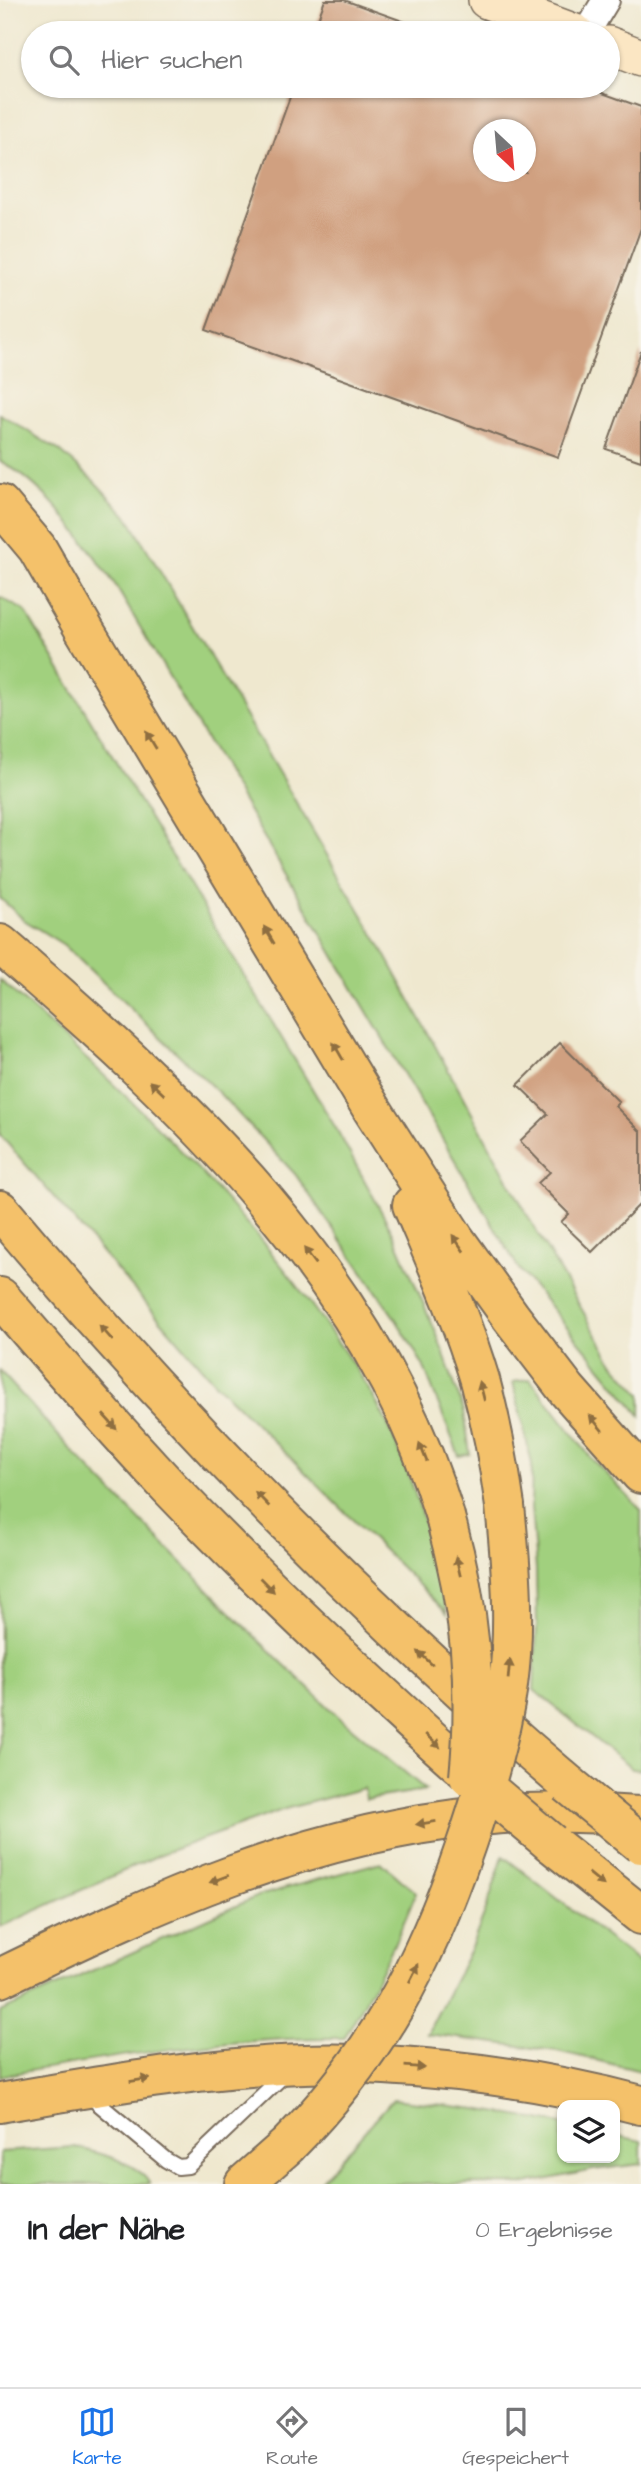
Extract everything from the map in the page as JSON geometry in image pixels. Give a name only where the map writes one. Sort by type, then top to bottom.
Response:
[{"type":"highway","points":[[0,504],[37,548],[372,1109],[455,1238],[567,1390],[641,1474]]},
{"type":"highway","points":[[0,542],[24,554],[56,582]]},
{"type":"highway","points":[[0,944],[204,1132],[247,1178],[287,1225],[336,1292],[383,1367],[417,1437],[445,1517],[464,1590],[473,1674],[472,1747],[455,1876]]},
{"type":"highway","points":[[244,2184],[287,2146],[341,2088],[392,2014],[427,1946],[455,1876],[493,1759],[508,1683],[512,1590],[505,1506],[497,1454],[480,1379],[446,1288],[372,1109]]},
{"type":"highway","points":[[0,1209],[133,1363],[291,1530],[436,1669],[641,1844]]},
{"type":"highway","points":[[0,1297],[189,1507],[352,1668],[480,1783],[641,1915]]},
{"type":"highway","points":[[0,1978],[116,1921],[184,1892],[237,1872],[334,1842],[393,1828],[485,1815],[589,1813],[641,1816]]},
{"type":"highway","points":[[0,2103],[183,2074],[293,2066],[383,2065],[451,2070],[541,2082],[641,2105]]},
{"type":"main road","points":[[487,0],[543,21]]},
{"type":"main road","points":[[620,50],[641,58]]},
{"type":"street","points":[[593,21],[606,0]]},
{"type":"lane","points":[[80,2089],[166,2160],[178,2166],[188,2166],[293,2066]]},
{"type":"green space","points":[[0,414],[60,451],[93,480],[128,517],[380,945],[535,1229],[613,1363],[641,1394],[641,1416],[519,1269],[114,583],[49,499],[18,472],[0,461]]},
{"type":"green space","points":[[0,597],[25,611],[337,1130],[393,1233],[437,1335],[464,1411],[470,1454],[459,1456],[423,1365],[397,1321],[295,1174],[220,1094],[64,945],[24,920],[0,898]]},
{"type":"green space","points":[[0,980],[86,1058],[208,1180],[247,1223],[329,1330],[372,1394],[397,1445],[426,1528],[447,1613],[215,1383],[0,1135]]},
{"type":"green space","points":[[0,1371],[75,1454],[249,1631],[340,1718],[426,1790],[366,1799],[364,1788],[285,1809],[161,1854],[0,1927]]},
{"type":"green space","points":[[530,1379],[592,1459],[641,1510],[641,1770],[632,1769],[534,1690],[537,1623],[531,1507],[532,1464],[513,1382]]},
{"type":"green space","points":[[503,1856],[641,1964],[641,2071],[557,2051],[427,2034],[470,1950]]},
{"type":"green space","points":[[381,1862],[416,1893],[383,1967],[344,2038],[214,2044],[0,2076],[0,2012],[258,1896]]},
{"type":"green space","points":[[393,2099],[477,2109],[557,2123],[557,2163],[620,2163],[620,2136],[641,2141],[641,2164],[593,2170],[525,2184],[318,2184]]},
{"type":"green space","points":[[74,2147],[126,2164],[136,2169],[150,2184],[0,2184],[0,2152]]},
{"type":"building","points":[[325,0],[344,0],[403,21],[317,21]]},
{"type":"building","points":[[290,98],[616,98],[641,107],[641,228],[558,457],[206,330]]},
{"type":"building","points":[[641,351],[641,461],[606,449]]},
{"type":"building","points":[[560,1043],[619,1102],[615,1106],[641,1132],[641,1203],[592,1252],[561,1222],[569,1214],[538,1183],[550,1172],[520,1141],[548,1114],[518,1085]]}]
